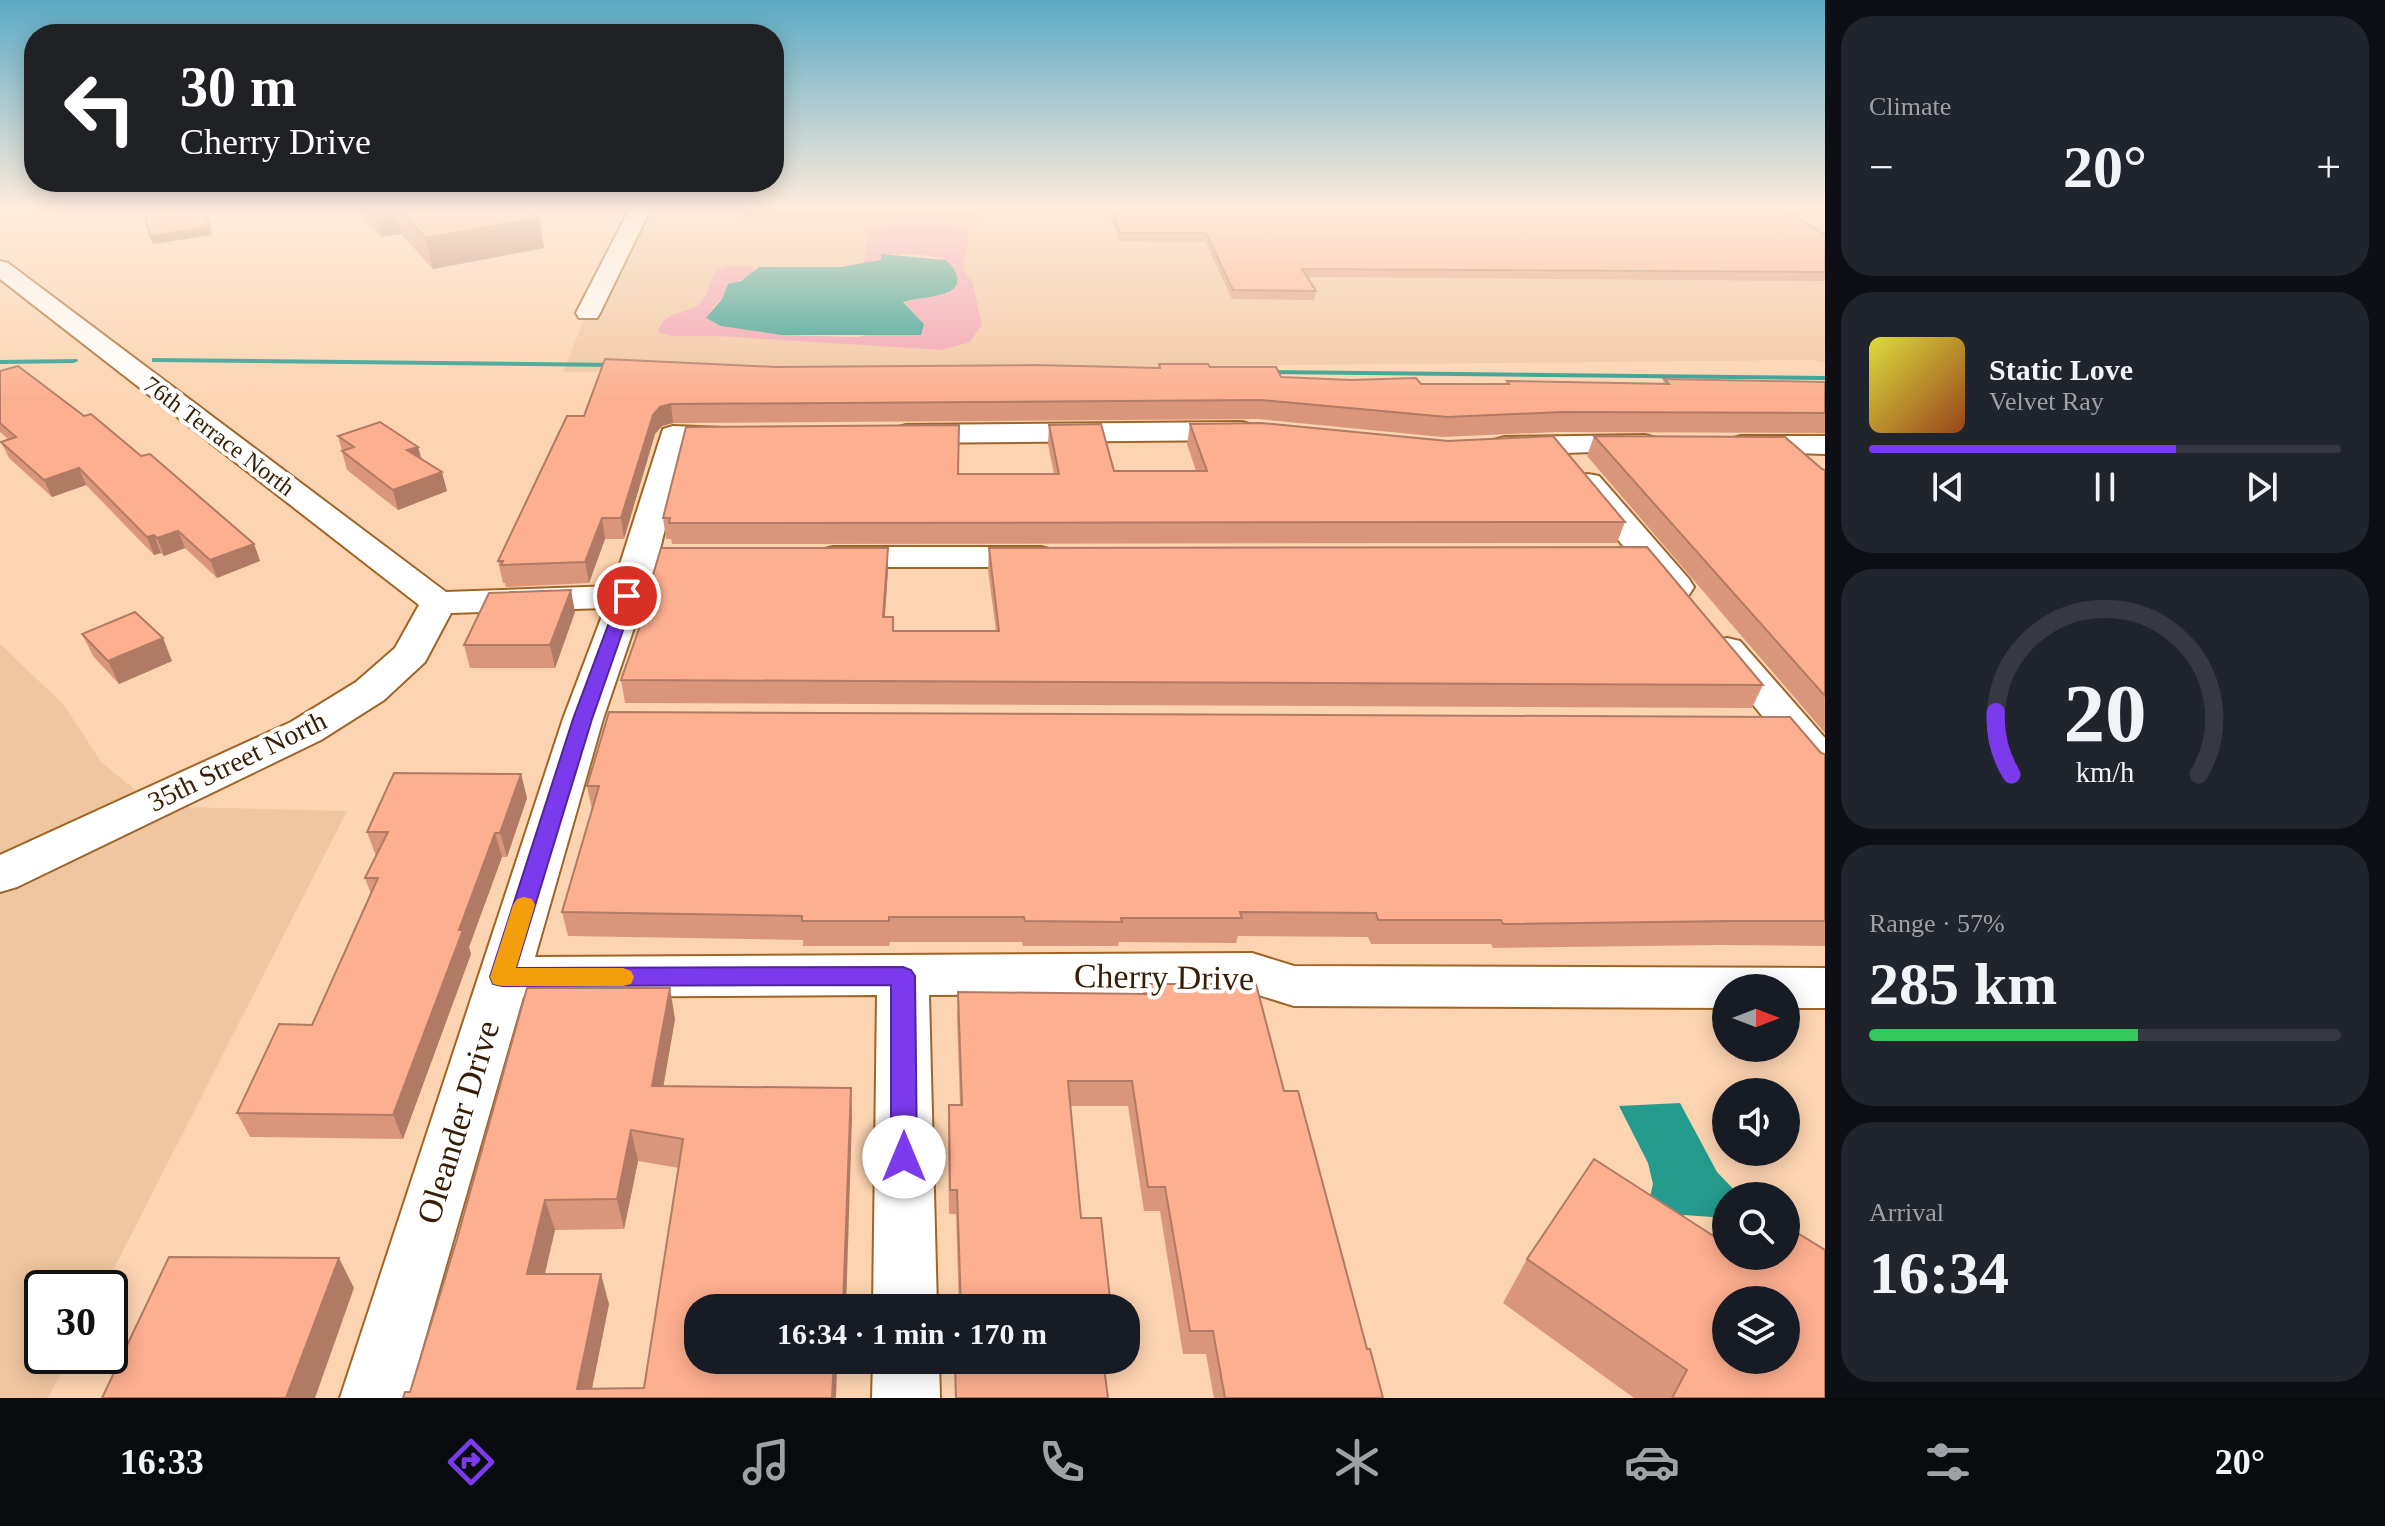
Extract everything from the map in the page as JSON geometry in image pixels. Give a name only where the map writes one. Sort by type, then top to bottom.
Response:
[{"type":"street","name":"76th Terrace North","points":[[7,273],[438,603]]},
{"type":"street","points":[[588,313],[608,273]]},
{"type":"street","points":[[878,434],[1273,433]]},
{"type":"street","name":"Oleander Drive","points":[[374,1398],[583,719],[647,570],[673,435],[768,434]]},
{"type":"street","points":[[1556,444],[1825,765]]},
{"type":"street","points":[[1470,448],[1556,444],[1678,445]]},
{"type":"street","points":[[1709,445],[1785,445],[1820,458]]},
{"type":"street","points":[[1602,556],[1650,556]]},
{"type":"street","points":[[799,557],[1066,557]]},
{"type":"street","points":[[438,603],[647,570]]},
{"type":"street","name":"35th Street North","points":[[0,875],[306,731],[370,691],[411,654],[438,603]]},
{"type":"street","points":[[583,719],[630,719]]},
{"type":"street","points":[[1743,724],[1791,724]]},
{"type":"street","name":"Cherry Drive","points":[[502,977],[1252,973],[1294,986],[1825,988]]},
{"type":"street","points":[[903,976],[905,1294]]},
{"type":"street","points":[[906,1374],[906,1398]]},
{"type":"shaded area","points":[[603,273],[717,273],[704,300],[696,308],[686,310],[672,336],[942,350],[981,315],[973,283],[965,273],[1825,273],[1825,363],[1811,360],[563,372]]},
{"type":"shaded area","points":[[716,273],[751,273],[728,284],[722,299],[712,308],[745,327],[782,335],[857,337],[924,324],[903,301],[948,294],[953,273],[965,273],[973,283],[982,324],[970,342],[942,350],[672,336],[658,332],[670,316],[703,300]]},
{"type":"shaded area","points":[[0,644],[64,705],[101,762],[139,793],[0,857]]},
{"type":"shaded area","points":[[180,807],[347,811],[113,1270],[24,1270],[24,1374],[61,1374],[48,1398],[0,1398],[0,893]]},
{"type":"water","points":[[751,273],[956,273],[957,276],[957,283],[947,293],[903,302],[924,324],[921,335],[782,335],[721,326],[706,318],[722,299],[728,284],[741,281]]},
{"type":"water","points":[[1680,1103],[1712,1166],[1727,1182],[1712,1182],[1712,1217],[1684,1215],[1671,1232],[1645,1218],[1653,1184],[1648,1163],[1619,1106]]},
{"type":"building","points":[[1225,273],[1305,273],[1316,291],[1233,290]]},
{"type":"building","points":[[605,359],[776,367],[1036,365],[1160,368],[1159,364],[1208,364],[1210,367],[1276,367],[1281,377],[1351,380],[1416,378],[1421,384],[1509,384],[1507,381],[1669,384],[1664,379],[1825,382],[1825,413],[1562,412],[1447,417],[1261,400],[671,404],[660,407],[653,415],[621,518],[602,518],[585,562],[501,565],[503,561],[498,561],[567,416],[584,416]]},
{"type":"building","points":[[18,366],[84,416],[91,414],[141,456],[150,454],[254,544],[210,560],[178,531],[157,538],[154,535],[147,537],[79,468],[44,480],[1,442],[16,437],[0,423],[0,371]]},
{"type":"building","points":[[380,422],[418,447],[407,450],[442,472],[393,490],[342,451],[354,447],[338,436]]},
{"type":"building","points":[[1261,423],[1448,441],[1553,436],[1625,522],[669,523],[670,518],[663,518],[686,427],[959,425],[958,474],[1059,474],[1049,425],[1101,424],[1114,471],[1207,471],[1190,424]]},
{"type":"building","points":[[1594,436],[1785,437],[1825,470],[1825,696]]},
{"type":"building","points":[[1647,547],[1763,685],[621,680],[647,606],[644,606],[661,548],[888,548],[883,617],[893,617],[893,631],[999,631],[989,548]]},
{"type":"building","points":[[571,590],[550,645],[464,645],[489,593]]},
{"type":"building","points":[[135,612],[163,638],[108,661],[82,634]]},
{"type":"building","points":[[609,712],[1790,717],[1825,754],[1825,921],[1503,924],[1501,920],[1378,920],[1376,913],[1240,912],[1242,918],[1121,918],[1122,922],[1025,921],[1024,917],[889,917],[889,921],[802,921],[802,916],[562,912],[599,786],[587,786]]},
{"type":"building","points":[[394,773],[521,774],[500,833],[495,833],[459,930],[463,930],[393,1115],[237,1113],[279,1024],[312,1025],[378,878],[365,878],[388,832],[367,832]]},
{"type":"building","points":[[1144,984],[1256,984],[1284,1091],[1298,1091],[1383,1398],[1225,1398],[1213,1331],[1190,1331],[1165,1187],[1148,1187],[1132,1081],[1068,1081],[1081,1218],[1101,1218],[1109,1294],[961,1294],[957,1190],[950,1190],[949,1105],[962,1105],[958,992],[1146,994]]},
{"type":"building","points":[[527,988],[670,988],[652,1086],[851,1088],[844,1294],[684,1294],[684,1374],[833,1374],[832,1398],[403,1398],[405,1392],[410,1392],[457,1239]],"holes":[[[631,1130],[683,1139],[644,1388],[577,1389],[601,1274],[527,1274],[545,1200],[617,1199]]]},
{"type":"building","points":[[1594,1159],[1712,1235],[1712,1270],[1800,1270],[1800,1235],[1825,1250],[1825,1398],[1672,1398],[1687,1370],[1527,1259]]},
{"type":"building","points":[[169,1257],[339,1258],[286,1398],[102,1398],[113,1374],[128,1374],[128,1343]]},
{"type":"building","points":[[955,1374],[1105,1374],[1108,1398],[956,1398]]},
{"type":"waterway","points":[[155,360],[616,365]]},
{"type":"waterway","points":[[0,362],[74,361]]},
{"type":"waterway","points":[[1262,372],[1825,378]]},
{"type":"slow traffic","points":[[524,905],[502,977],[623,977]]},
{"type":"route","points":[[627,596],[583,719],[502,977],[903,976],[904,1157]]}]
